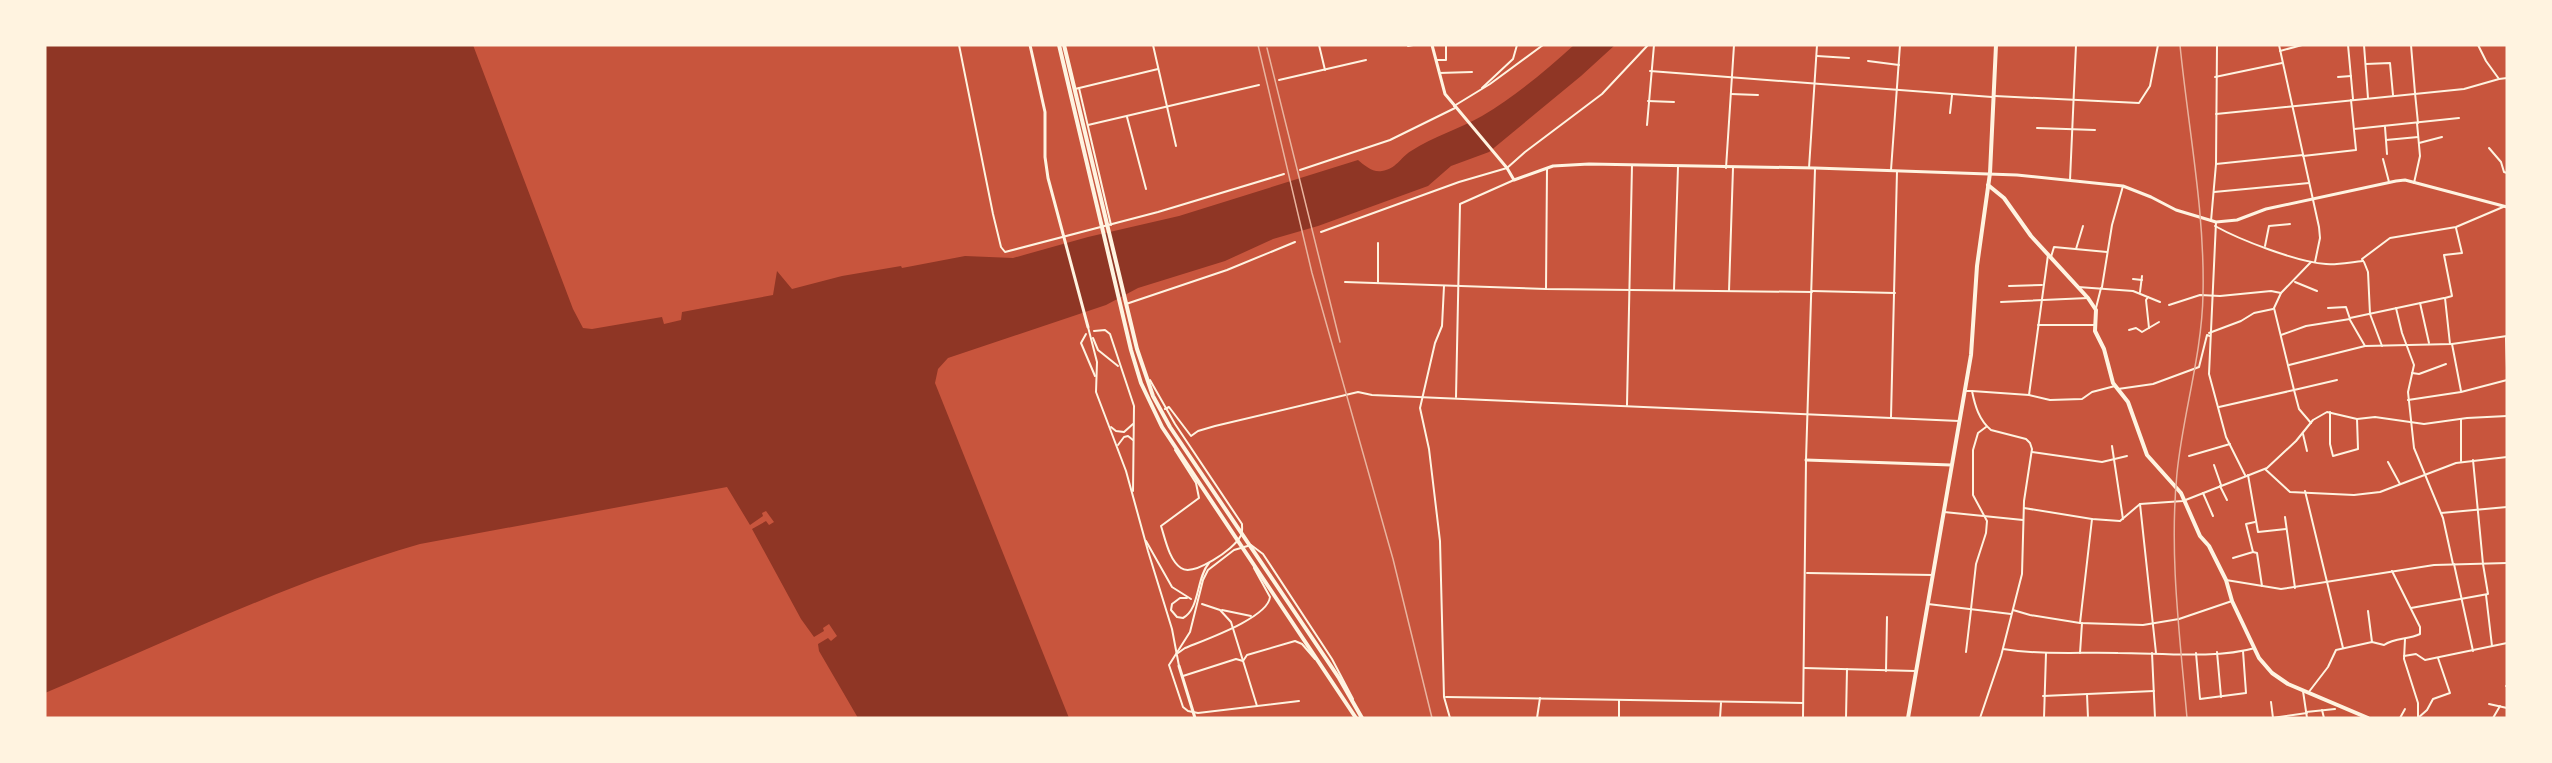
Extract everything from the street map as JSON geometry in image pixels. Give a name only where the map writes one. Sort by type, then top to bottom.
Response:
[{"type":"main road","points":[[1059,45],[1106,227],[1139,375],[1162,427],[1356,718]]},
{"type":"main road","points":[[1065,45],[1077,88],[1106,227]]},
{"type":"main road","points":[[1908,718],[1973,334],[1977,266],[1990,173],[1996,45]]},
{"type":"main road","points":[[1988,185],[2004,198],[2049,256],[2088,298],[2096,310],[2094,325],[2117,387],[2128,402],[2147,455],[2179,490],[2200,536],[2209,546],[2226,580],[2232,602],[2263,663],[2278,678],[2368,718]]},
{"type":"main road","points":[[1124,302],[1153,396],[1170,427],[1362,717]]},
{"type":"street","points":[[959,45],[993,214],[1005,252],[1106,227],[1284,174]]},
{"type":"street","points":[[1030,45],[1045,112],[1045,157],[1048,178],[1096,356],[1096,392],[1118,447],[1172,629],[1176,655],[1195,718]]},
{"type":"street","points":[[1153,45],[1176,146]]},
{"type":"street","points":[[1319,45],[1325,70]]},
{"type":"street","points":[[1408,46],[1413,45]]},
{"type":"street","points":[[1432,45],[1444,94],[1514,180]]},
{"type":"street","points":[[1436,60],[1446,60],[1446,45]]},
{"type":"street","points":[[1481,90],[1513,59],[1516,45]]},
{"type":"street","points":[[1300,170],[1390,140],[1455,108],[1543,45]]},
{"type":"street","points":[[1321,232],[1448,186],[1506,168],[1602,93],[1648,45]]},
{"type":"street","points":[[1647,125],[1654,45]]},
{"type":"street","points":[[1726,168],[1734,45]]},
{"type":"street","points":[[1809,168],[1817,45]]},
{"type":"street","points":[[1891,170],[1900,45]]},
{"type":"street","points":[[2070,180],[2076,45]]},
{"type":"street","points":[[1650,71],[1995,97],[2139,103],[2150,86],[2158,45]]},
{"type":"street","points":[[2217,45],[2216,164],[2209,374],[2230,444],[2247,475],[2258,532],[2286,529]]},
{"type":"street","points":[[2278,45],[2320,238],[2313,262],[2281,293],[2274,308],[2299,409],[2311,423]]},
{"type":"street","points":[[2280,51],[2302,45]]},
{"type":"street","points":[[2216,164],[2356,150],[2348,45]]},
{"type":"street","points":[[2364,45],[2368,98]]},
{"type":"street","points":[[2411,45],[2420,156],[2414,183]]},
{"type":"street","points":[[2478,45],[2499,79]]},
{"type":"street","points":[[1817,56],[1850,58]]},
{"type":"street","points":[[1279,81],[1366,60]]},
{"type":"street","points":[[1868,61],[1899,65]]},
{"type":"street","points":[[2215,78],[2282,63]]},
{"type":"street","points":[[2366,64],[2390,63],[2393,95]]},
{"type":"street","points":[[1106,227],[1088,125],[1077,88],[1158,69]]},
{"type":"street","points":[[1439,73],[1472,72]]},
{"type":"street","points":[[2338,77],[2351,76]]},
{"type":"street","points":[[2216,114],[2464,88],[2507,78]]},
{"type":"street","points":[[1088,125],[1259,85]]},
{"type":"street","points":[[1731,94],[1758,95]]},
{"type":"street","points":[[1950,113],[1952,94]]},
{"type":"street","points":[[1648,101],[1674,102]]},
{"type":"street","points":[[1127,117],[1146,189]]},
{"type":"street","points":[[2354,129],[2459,118]]},
{"type":"street","points":[[2384,126],[2387,154]]},
{"type":"street","points":[[2037,128],[2095,130]]},
{"type":"street","points":[[2386,140],[2418,137]]},
{"type":"street","points":[[2419,143],[2442,138]]},
{"type":"street","points":[[2490,148],[2501,162],[2504,172],[2507,173]]},
{"type":"street","points":[[2383,159],[2389,182]]},
{"type":"street","points":[[1456,397],[1460,204],[1546,167],[1589,164],[1990,173],[2123,186],[2176,210],[2214,223],[2228,233],[2265,247],[2328,265],[2363,261]]},
{"type":"street","points":[[1627,405],[1632,165]]},
{"type":"street","points":[[1674,290],[1678,166]]},
{"type":"street","points":[[1546,167],[1548,180],[1546,288]]},
{"type":"street","points":[[1729,291],[1733,168]]},
{"type":"street","points":[[1803,718],[1806,460],[1815,168]]},
{"type":"street","points":[[1892,417],[1897,170]]},
{"type":"street","points":[[2214,223],[2233,221],[2266,209],[2405,180],[2506,207]]},
{"type":"street","points":[[2214,192],[2309,183]]},
{"type":"street","points":[[2096,310],[2112,225],[2123,186]]},
{"type":"street","points":[[2382,346],[2370,314],[2368,272],[2362,259],[2390,238],[2456,226],[2506,207]]},
{"type":"street","points":[[2265,247],[2269,226],[2290,224]]},
{"type":"street","points":[[2076,249],[2083,226]]},
{"type":"street","points":[[2281,335],[2306,326],[2350,319],[2452,296],[2444,255],[2462,253],[2456,226]]},
{"type":"street","points":[[1124,302],[1227,270],[1295,242]]},
{"type":"street","points":[[1378,243],[1378,283]]},
{"type":"street","points":[[2030,395],[2042,285],[2049,256],[2054,247],[2107,252]]},
{"type":"street","points":[[2133,279],[2142,278],[2140,292]]},
{"type":"street","points":[[2294,281],[2317,291]]},
{"type":"street","points":[[1345,282],[1630,290],[1895,293]]},
{"type":"street","points":[[1444,285],[1442,326],[1435,343],[1420,408],[1429,448],[1440,541],[1444,697],[1450,718]]},
{"type":"street","points":[[2009,286],[2042,285]]},
{"type":"street","points":[[2078,287],[2101,287],[2140,292],[2160,302]]},
{"type":"street","points":[[2169,305],[2200,295],[2281,293]]},
{"type":"street","points":[[2148,297],[2146,300],[2149,328]]},
{"type":"street","points":[[2001,302],[2088,298]]},
{"type":"street","points":[[2445,298],[2451,344],[2461,392]]},
{"type":"street","points":[[2420,303],[2429,344]]},
{"type":"street","points":[[2328,308],[2346,307],[2365,346]]},
{"type":"street","points":[[1965,391],[2030,395],[2050,400],[2082,399],[2092,392],[2153,384],[2199,367],[2207,335],[2236,324],[2254,313],[2274,308]]},
{"type":"street","points":[[2396,308],[2414,365],[2408,400],[2414,448],[2441,513],[2473,651]]},
{"type":"street","points":[[2129,330],[2136,328],[2142,332],[2158,322]]},
{"type":"street","points":[[2038,325],[2094,325]]},
{"type":"street","points":[[1088,327],[1098,350],[1114,361],[1121,370]]},
{"type":"street","points":[[1094,331],[1105,330],[1110,334],[1133,402],[1133,497]]},
{"type":"street","points":[[1086,334],[1081,343],[1096,379]]},
{"type":"street","points":[[2289,365],[2365,346],[2406,343],[2451,344],[2507,336],[2507,368]]},
{"type":"street","points":[[1137,349],[1150,382],[1165,409],[1242,524],[1241,537],[1202,572],[1191,611],[1186,616],[1177,617],[1172,613],[1172,604],[1180,597],[1189,599],[1169,583],[1149,549],[1139,522]]},
{"type":"street","points":[[2412,373],[2419,374],[2446,364]]},
{"type":"street","points":[[2218,407],[2337,380]]},
{"type":"street","points":[[2408,400],[2461,392],[2507,380]]},
{"type":"street","points":[[1972,391],[1978,413],[1986,426],[1997,432],[2026,439],[2030,443],[2032,452],[2023,520],[2022,574],[2003,649],[1980,718]]},
{"type":"street","points":[[1165,409],[1169,407],[1191,436],[1198,431],[1353,392],[1959,421]]},
{"type":"street","points":[[2330,412],[2330,444],[2333,456],[2358,449],[2357,419]]},
{"type":"street","points":[[2024,508],[2120,521],[2140,504],[2183,501],[2265,469],[2321,414],[2330,412],[2357,419],[2375,417],[2424,424],[2461,418],[2507,416]]},
{"type":"street","points":[[2461,418],[2461,462]]},
{"type":"street","points":[[1109,425],[1116,432],[1124,432],[1134,422]]},
{"type":"street","points":[[1966,652],[1976,564],[1986,533],[1986,517],[1973,495],[1973,458],[1977,437],[1986,426]]},
{"type":"street","points":[[1162,427],[1196,483],[1199,496],[1196,502],[1161,526],[1176,563],[1186,571],[1200,567],[1240,547],[1256,547],[1263,554],[1342,676],[1362,717]]},
{"type":"street","points":[[2303,434],[2307,451]]},
{"type":"street","points":[[1118,447],[1119,440],[1124,437],[1128,436],[1134,441]]},
{"type":"street","points":[[2189,456],[2230,444]]},
{"type":"street","points":[[2112,446],[2116,459],[2123,519]]},
{"type":"street","points":[[2032,452],[2102,462],[2127,456]]},
{"type":"street","points":[[2265,469],[2290,492],[2362,495],[2380,492],[2425,473],[2461,462],[2507,457]]},
{"type":"street","points":[[1806,460],[1951,465]]},
{"type":"street","points":[[2473,460],[2492,646]]},
{"type":"street","points":[[2388,462],[2400,484]]},
{"type":"street","points":[[2214,465],[2227,500]]},
{"type":"street","points":[[2304,491],[2343,648]]},
{"type":"street","points":[[2203,493],[2213,516]]},
{"type":"street","points":[[2140,504],[2154,653],[2155,718]]},
{"type":"street","points":[[2441,513],[2507,507]]},
{"type":"street","points":[[1944,512],[2023,520]]},
{"type":"street","points":[[2285,517],[2295,588]]},
{"type":"street","points":[[2080,653],[2092,519]]},
{"type":"street","points":[[2255,522],[2246,524],[2253,552],[2257,553],[2262,586]]},
{"type":"street","points":[[1176,655],[1185,648],[1233,627],[1266,607],[1270,597],[1234,535]]},
{"type":"street","points":[[2233,558],[2253,552]]},
{"type":"street","points":[[1217,559],[1206,575],[1190,632],[1169,668],[1183,707],[1193,713],[1299,701]]},
{"type":"street","points":[[2226,580],[2281,589],[2392,571],[2453,564],[2507,563]]},
{"type":"street","points":[[2307,718],[2306,692],[2328,667],[2334,652],[2372,642],[2384,645],[2391,640],[2405,639],[2421,632],[2392,571]]},
{"type":"street","points":[[1806,573],[1933,575]]},
{"type":"street","points":[[2411,608],[2486,595]]},
{"type":"street","points":[[1928,604],[2012,612],[2081,623],[2151,625],[2179,619],[2232,602]]},
{"type":"street","points":[[1202,604],[1253,616]]},
{"type":"street","points":[[1216,609],[1226,615],[1233,627],[1257,706]]},
{"type":"street","points":[[2368,611],[2372,642]]},
{"type":"street","points":[[1886,670],[1887,617]]},
{"type":"street","points":[[2405,639],[2404,656],[2418,703],[2418,718]]},
{"type":"street","points":[[1244,661],[1248,655],[1297,641],[1304,646],[1334,682]]},
{"type":"street","points":[[2404,656],[2416,654],[2425,660],[2507,643]]},
{"type":"street","points":[[2003,649],[2046,653],[2196,653],[2243,651],[2255,648]]},
{"type":"street","points":[[2196,653],[2200,699],[2246,693],[2243,651]]},
{"type":"street","points":[[2217,652],[2221,697]]},
{"type":"street","points":[[2044,718],[2046,653]]},
{"type":"street","points":[[2418,718],[2427,710],[2433,699],[2450,693],[2438,658]]},
{"type":"street","points":[[1182,676],[1236,659],[1244,661]]},
{"type":"street","points":[[1804,668],[1916,671]]},
{"type":"street","points":[[1846,718],[1847,669]]},
{"type":"street","points":[[2043,696],[2154,691]]},
{"type":"street","points":[[2087,694],[2088,718]]},
{"type":"street","points":[[1444,697],[1803,703]]},
{"type":"street","points":[[1538,718],[1540,698]]},
{"type":"street","points":[[1619,700],[1619,718]]},
{"type":"street","points":[[1720,718],[1721,702]]},
{"type":"street","points":[[2271,702],[2273,718],[2335,709]]},
{"type":"street","points":[[2489,704],[2507,708]]},
{"type":"street","points":[[2493,718],[2500,706]]},
{"type":"street","points":[[2322,710],[2324,718]]},
{"type":"street","points":[[2400,718],[2405,710]]},
{"type":"shaded area","points":[[45,45],[473,45],[573,309],[583,328],[592,329],[662,317],[664,324],[681,320],[682,312],[773,295],[777,271],[792,289],[842,276],[965,256],[1013,258],[1088,237],[1179,216],[1358,160],[1372,170],[1387,170],[1420,146],[1474,121],[1507,100],[1574,45],[1615,45],[1489,152],[1451,166],[1428,186],[1318,226],[1273,239],[1225,261],[1138,288],[1106,305],[948,358],[938,369],[935,383],[1069,718],[858,718],[819,651],[818,644],[828,638],[831,641],[837,636],[829,624],[823,628],[824,631],[814,637],[801,619],[752,529],[766,521],[769,525],[774,522],[766,511],[750,525],[727,487],[420,544],[277,594],[45,693]]},
{"type":"railway","points":[[1258,45],[1312,273],[1393,559],[1432,718]]},
{"type":"railway","points":[[2180,45],[2199,200],[2203,263],[2202,317],[2180,451],[2175,504],[2176,596],[2187,718]]},
{"type":"railway","points":[[1267,48],[1340,342]]}]
